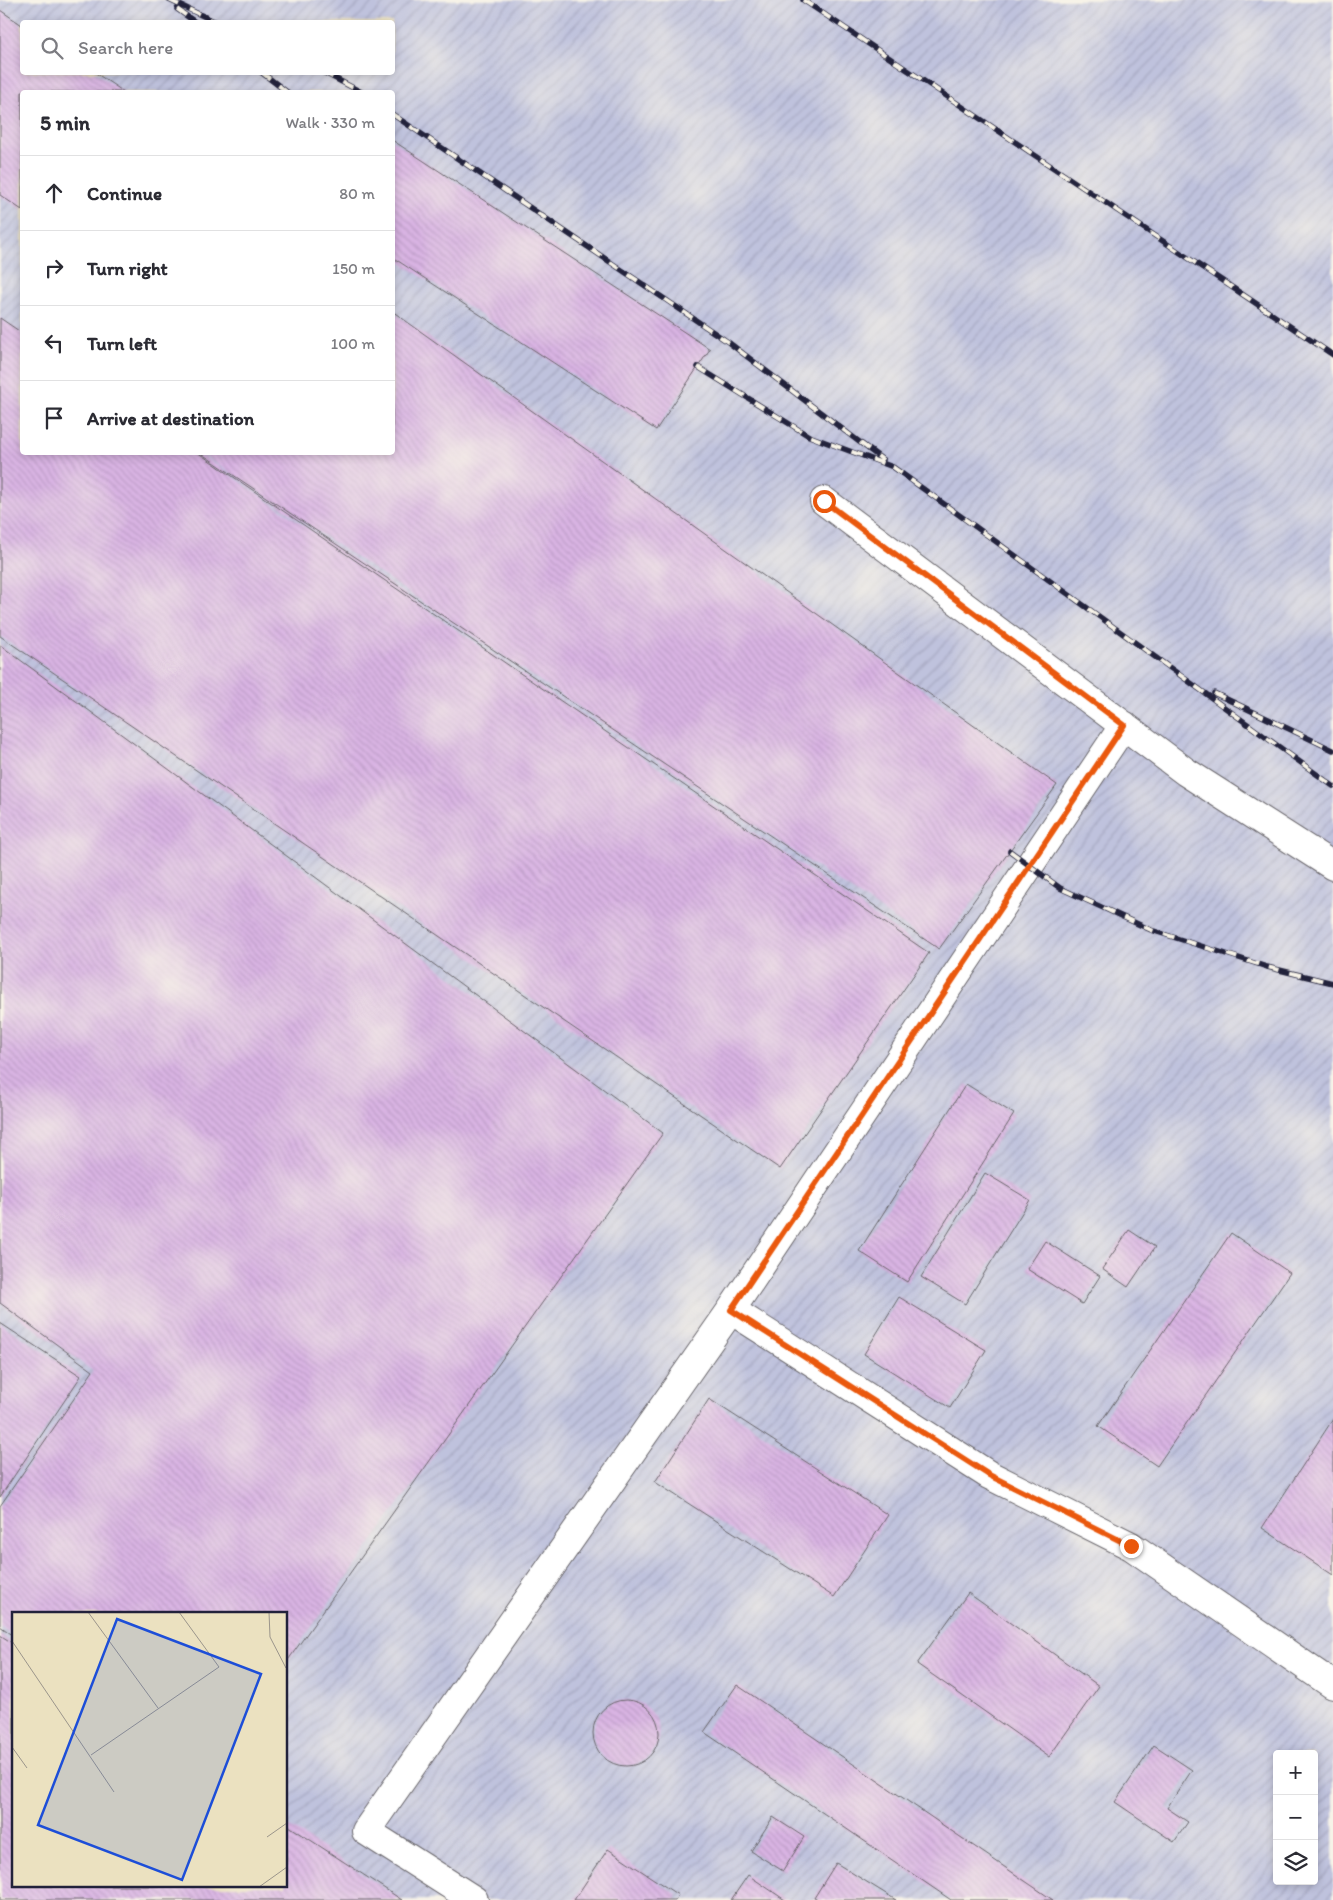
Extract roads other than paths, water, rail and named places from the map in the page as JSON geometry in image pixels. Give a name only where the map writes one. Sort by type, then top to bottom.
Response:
[{"type":"lane","points":[[824,501],[1186,772],[1333,866]]},
{"type":"lane","points":[[474,1900],[366,1831],[731,1310],[1124,725]]},
{"type":"lane","points":[[731,1310],[989,1475],[1131,1546],[1333,1685]]},
{"type":"railway","points":[[169,0],[212,20]]},
{"type":"railway","points":[[803,0],[1333,355]]},
{"type":"railway","points":[[177,9],[192,20]]},
{"type":"railway","points":[[265,75],[284,90]]},
{"type":"railway","points":[[329,75],[357,90]]},
{"type":"railway","points":[[395,116],[728,342],[883,460]]},
{"type":"railway","points":[[698,367],[809,436],[893,467],[1333,786]]},
{"type":"railway","points":[[1214,693],[1333,750]]},
{"type":"railway","points":[[1010,851],[1060,888],[1151,930],[1267,967],[1333,983]]}]
